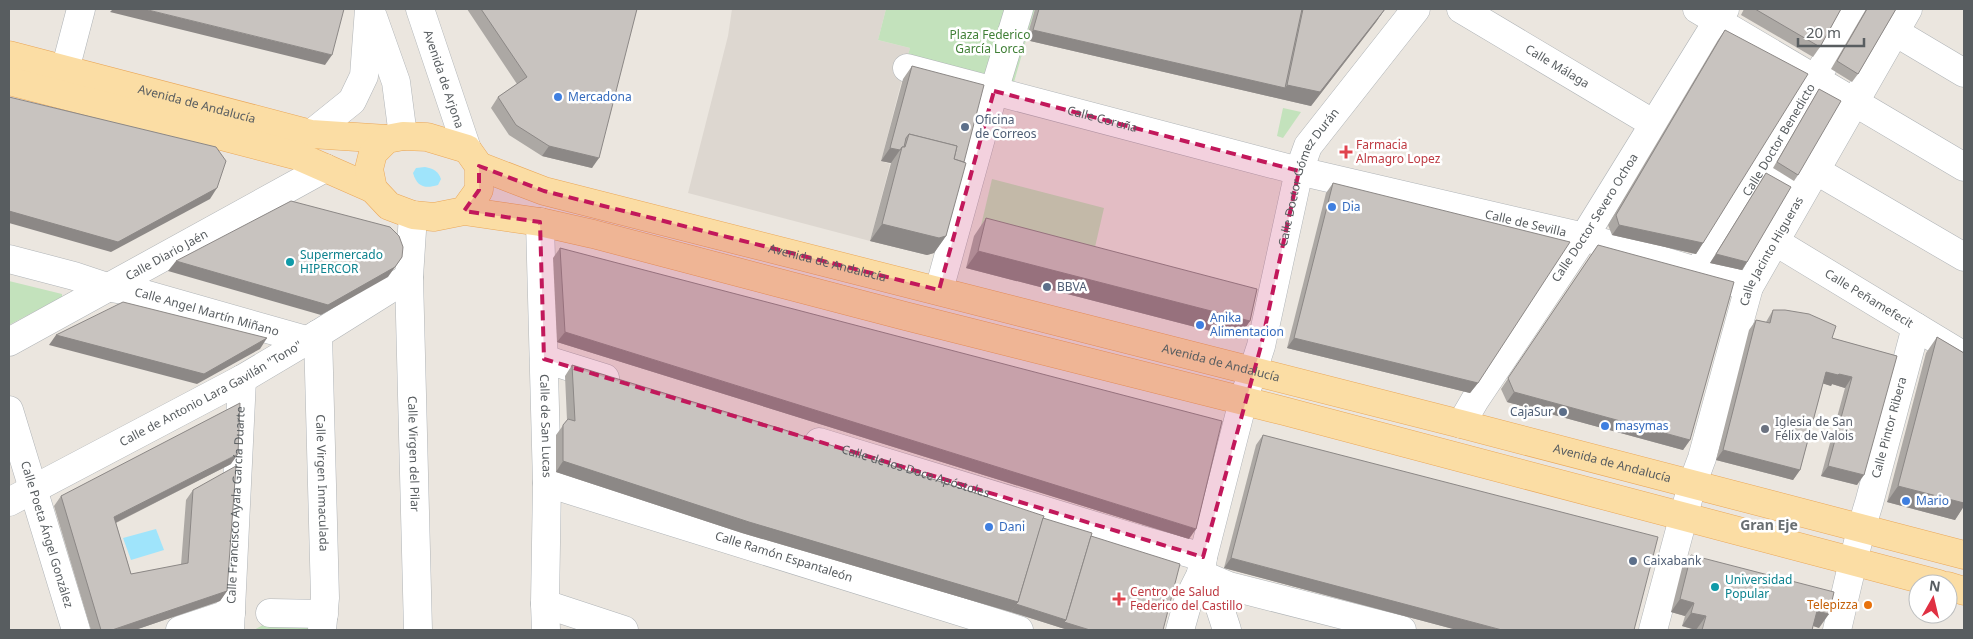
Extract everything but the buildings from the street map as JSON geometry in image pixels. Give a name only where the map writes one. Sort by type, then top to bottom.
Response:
[{"type":"main road","name":"Avenida de Andalucía","points":[[9,55],[311,134],[395,138]]},
{"type":"main road","name":"Avenida de Andalucía","points":[[9,81],[298,156],[373,189]]},
{"type":"main road","points":[[464,211],[479,190],[473,157],[427,137],[395,138],[373,153],[369,169],[373,189],[389,206],[413,215],[434,217],[464,211],[540,222],[593,234],[1243,401],[1908,576]]},
{"type":"main road","name":"Avenida de Andalucía","points":[[473,157],[544,191],[1461,424],[1860,529],[1962,549]]},
{"type":"street","points":[[65,70],[81,9]]},
{"type":"street","points":[[311,134],[352,101],[364,76],[369,9]]},
{"type":"street","points":[[369,9],[396,82],[395,138]]},
{"type":"street","name":"Avenida de Arjona","points":[[420,9],[473,157]]},
{"type":"street","points":[[939,290],[994,91],[1019,9]]},
{"type":"street","name":"Calle Doctor Gómez Durán","points":[[1180,630],[1189,598],[1202,566],[1243,401],[1261,346],[1299,171],[1308,146],[1416,9]]},
{"type":"street","name":"Calle Málaga","points":[[1461,9],[1654,124]]},
{"type":"street","name":"Calle Doctor Benedicto","points":[[1698,271],[1762,169],[1857,9]]},
{"type":"street","points":[[1713,13],[1815,79],[1964,167]]},
{"type":"street","name":"Calle Doctor Severo Ochoa","points":[[1461,424],[1584,237],[1654,124],[1713,13]]},
{"type":"street","points":[[1902,20],[1964,73]]},
{"type":"street","name":"Calle Jacinto Higueras","points":[[1653,630],[1692,485],[1702,458],[1749,287],[1902,20]]},
{"type":"street","name":"Calle Coruña","points":[[907,68],[1299,171]]},
{"type":"street","name":"Calle Diario Jaén","points":[[9,342],[325,168]]},
{"type":"street","points":[[1762,169],[1802,193]]},
{"type":"street","points":[[1816,170],[1964,257]]},
{"type":"street","name":"Calle de Sevilla","points":[[1299,171],[1584,237],[1749,287]]},
{"type":"street","name":"Calle Virgen del Pilar","points":[[413,215],[409,277],[418,630]]},
{"type":"street","name":"Calle de San Lucas","points":[[540,222],[547,483],[544,604],[546,630]]},
{"type":"street","name":"Calle Peñamefecit","points":[[1774,242],[1964,356]]},
{"type":"street","name":"Calle Angel Martín Miñano","points":[[9,259],[107,288],[144,294],[312,337]]},
{"type":"street","name":"Calle de Antonio Lara Gavilán \"Tono\"","points":[[9,502],[242,379],[409,277]]},
{"type":"street","name":"Calle Pintor Ribera","points":[[1838,630],[1860,529],[1869,503],[1916,328]]},
{"type":"street","name":"Calle Virgen Inmaculada","points":[[312,337],[325,598],[323,622]]},
{"type":"street","points":[[544,359],[629,385]]},
{"type":"street","name":"Calle Francisco Ayala García Duarte","points":[[231,622],[242,379]]},
{"type":"street","name":"Calle Poeta Ángel González","points":[[9,410],[76,630]]},
{"type":"street","name":"Calle de los Doce Apóstoles","points":[[798,436],[1138,539],[1202,566],[1229,586],[1402,630]]},
{"type":"street","name":"Calle Ramón Espantaleón","points":[[547,483],[1019,630]]},
{"type":"street","points":[[1202,566],[1217,599],[1227,630]]},
{"type":"street","points":[[544,604],[624,630]]},
{"type":"street","points":[[270,613],[323,622]]},
{"type":"street","points":[[180,630],[231,622]]},
{"type":"highlighted area","points":[[994,91],[1299,171],[1261,346],[1203,557],[544,359],[540,222],[464,211],[479,190],[479,166],[544,191],[939,290]]},
{"type":"shaded area","points":[[732,9],[886,9],[878,40],[910,48],[881,161],[890,164],[870,241],[688,193],[728,36]]},
{"type":"green space","name":"Plaza Federico García Lorca","points":[[886,9],[1035,9],[1014,82],[908,55],[910,48],[878,40]]},
{"type":"green space","points":[[1283,108],[1301,112],[1283,138],[1277,136]]},
{"type":"green space","points":[[992,179],[1104,208],[1092,260],[980,230]]},
{"type":"green space","points":[[9,281],[62,294],[62,297],[9,325]]},
{"type":"green space","points":[[272,620],[314,622],[314,630],[254,630]]},
{"type":"water","points":[[425,167],[437,172],[441,179],[438,185],[425,187],[419,184],[413,173],[416,168]]},
{"type":"water","points":[[156,529],[164,550],[131,560],[123,538]]},
{"type":"place","name":"Mercadona","points":[[558,97]]},
{"type":"place","name":"Oficina de Correos","points":[[965,127]]},
{"type":"place","name":"Farmacia Almagro Lopez","points":[[1346,152]]},
{"type":"place","name":"Dia","points":[[1332,207]]},
{"type":"place","name":"Supermercado HIPERCOR","points":[[290,262]]},
{"type":"place","name":"BBVA","points":[[1047,287]]},
{"type":"place","name":"Anika Alimentacion","points":[[1200,325]]},
{"type":"place","name":"CajaSur","points":[[1563,412]]},
{"type":"place","name":"masymas","points":[[1605,426]]},
{"type":"place","name":"Iglesia de San Félix de Valois","points":[[1765,429]]},
{"type":"place","name":"Mario","points":[[1906,501]]},
{"type":"place","name":"Dani","points":[[989,527]]},
{"type":"place","name":"Caixabank","points":[[1633,561]]},
{"type":"place","name":"Universidad Popular","points":[[1715,587]]},
{"type":"place","name":"Centro de Salud Federico del Castillo","points":[[1119,599]]},
{"type":"place","name":"Telepizza","points":[[1868,605]]},
{"type":"district","name":"Gran Eje","points":[[1769,525]]}]
